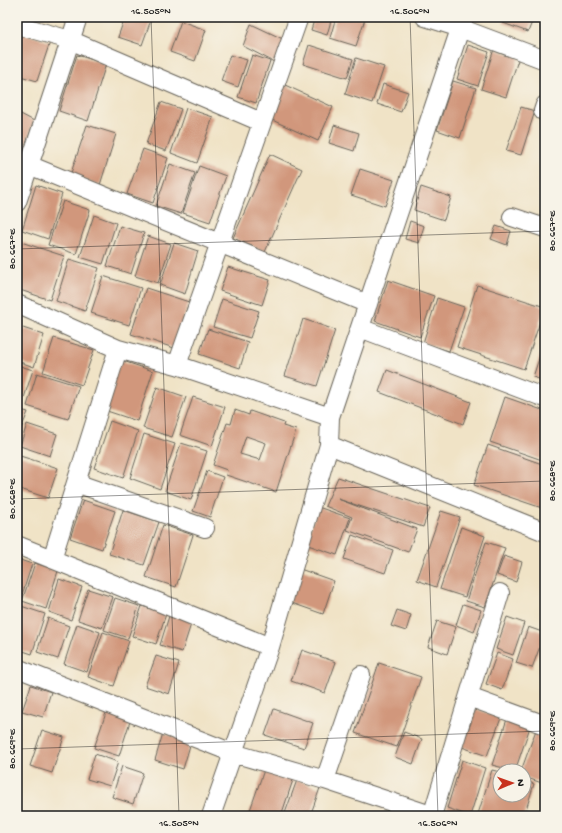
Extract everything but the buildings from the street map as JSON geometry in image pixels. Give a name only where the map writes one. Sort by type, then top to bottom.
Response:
[{"type":"street","points":[[17,202],[78,17]]},
{"type":"street","points":[[177,365],[299,17]]},
{"type":"street","points":[[425,17],[462,22],[545,60]]},
{"type":"street","points":[[211,816],[270,647],[329,445],[330,417],[462,22]]},
{"type":"street","points":[[17,25],[70,40],[261,122]]},
{"type":"street","points":[[545,105],[543,111],[545,111]]},
{"type":"street","points":[[29,165],[368,304]]},
{"type":"street","points":[[512,217],[545,228]]},
{"type":"street","points":[[17,304],[118,349],[177,365],[330,417]]},
{"type":"street","points":[[360,328],[545,398]]},
{"type":"street","points":[[52,559],[118,349]]},
{"type":"street","points":[[329,445],[545,532]]},
{"type":"street","points":[[76,483],[205,528]]},
{"type":"street","points":[[17,545],[270,647]]},
{"type":"street","points":[[17,668],[233,753],[325,780],[433,816],[500,593]]},
{"type":"street","points":[[325,780],[360,675]]},
{"type":"street","points":[[469,697],[545,725]]}]
